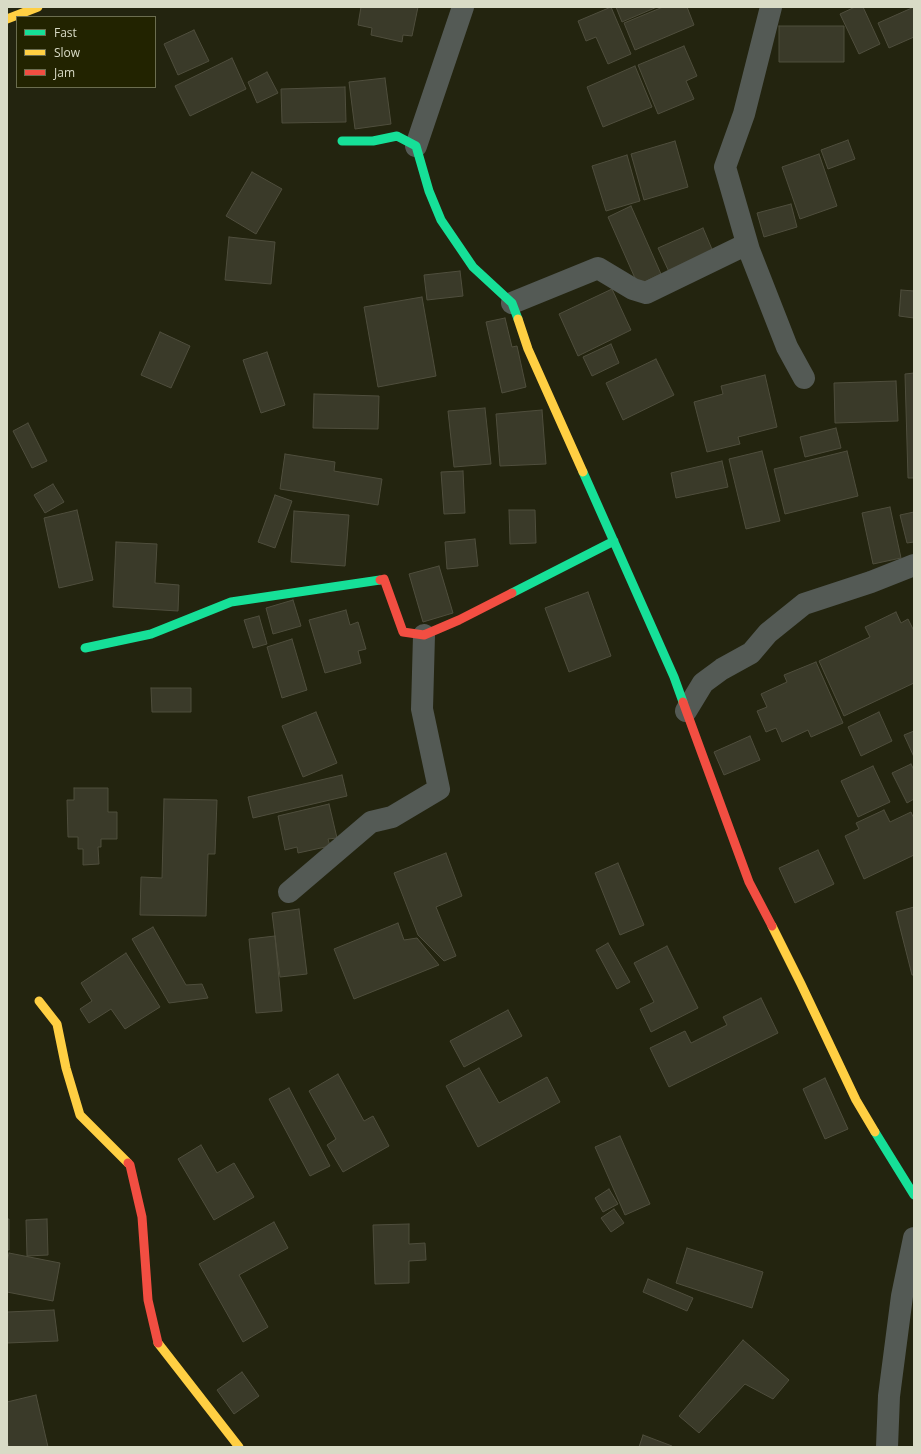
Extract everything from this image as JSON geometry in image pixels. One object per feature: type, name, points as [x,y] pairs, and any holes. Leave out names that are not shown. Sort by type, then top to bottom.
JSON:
[{"type":"street","points":[[7,19],[38,7]]},
{"type":"street","points":[[463,7],[416,146],[429,191],[441,220],[473,267],[512,302],[528,348],[674,677],[749,882],[801,984],[856,1100],[914,1195]]},
{"type":"street","points":[[771,7],[744,114],[725,167],[747,244],[787,347],[804,378]]},
{"type":"street","points":[[342,141],[372,141],[397,136],[416,146]]},
{"type":"street","points":[[512,302],[598,268],[633,289],[646,293],[747,244]]},
{"type":"street","points":[[85,648],[151,634],[231,602],[384,579],[403,632],[424,635],[459,620],[614,541]]},
{"type":"street","points":[[686,712],[703,683],[722,669],[751,653],[768,633],[804,604],[871,582],[914,565]]},
{"type":"street","points":[[289,892],[371,822],[392,817],[438,789],[422,710],[424,635]]},
{"type":"street","points":[[39,1001],[57,1024],[66,1068],[80,1115],[130,1165],[142,1217],[148,1300],[158,1343],[239,1447]]},
{"type":"street","points":[[887,1447],[889,1396],[902,1296],[914,1238]]},
{"type":"building","points":[[361,7],[418,7],[412,36],[403,35],[402,42],[371,35],[372,28],[358,25]]},
{"type":"building","points":[[611,7],[631,54],[608,64],[596,37],[586,41],[578,21]]},
{"type":"building","points":[[616,7],[657,7],[622,22]]},
{"type":"building","points":[[663,7],[687,7],[694,25],[635,50],[624,23]]},
{"type":"building","points":[[855,7],[863,7],[880,44],[859,54],[840,14]]},
{"type":"building","points":[[914,7],[914,37],[889,48],[878,23]]},
{"type":"building","points":[[779,26],[844,26],[844,62],[779,62]]},
{"type":"building","points":[[194,30],[209,61],[178,75],[164,44]]},
{"type":"building","points":[[684,46],[697,76],[686,81],[694,99],[658,114],[638,65]]},
{"type":"building","points":[[232,58],[246,89],[190,116],[175,86]]},
{"type":"building","points":[[635,66],[652,107],[603,127],[587,87]]},
{"type":"building","points":[[267,72],[278,93],[257,103],[248,82]]},
{"type":"building","points":[[385,78],[391,124],[355,129],[349,82]]},
{"type":"building","points":[[345,87],[346,122],[282,123],[281,89]]},
{"type":"building","points":[[848,140],[855,159],[828,169],[821,150]]},
{"type":"building","points":[[675,141],[688,187],[644,200],[631,154]]},
{"type":"building","points":[[819,154],[837,206],[800,219],[782,167]]},
{"type":"building","points":[[627,155],[640,201],[606,211],[592,166]]},
{"type":"building","points":[[252,172],[282,189],[256,234],[226,216]]},
{"type":"building","points":[[791,204],[797,227],[764,237],[757,213]]},
{"type":"building","points":[[631,206],[661,274],[638,285],[608,217]]},
{"type":"building","points":[[703,228],[714,254],[670,274],[658,248]]},
{"type":"building","points":[[229,237],[275,242],[271,284],[225,280]]},
{"type":"building","points":[[460,271],[463,296],[427,300],[424,275]]},
{"type":"building","points":[[612,289],[631,330],[578,356],[559,314]]},
{"type":"building","points":[[901,290],[914,291],[914,318],[899,316]]},
{"type":"building","points":[[422,297],[436,376],[378,387],[364,307]]},
{"type":"building","points":[[505,318],[512,347],[517,346],[526,387],[502,393],[486,322]]},
{"type":"building","points":[[160,332],[190,346],[171,388],[141,375]]},
{"type":"building","points":[[611,344],[619,363],[592,376],[583,357]]},
{"type":"building","points":[[267,352],[285,405],[261,413],[243,360]]},
{"type":"building","points":[[656,359],[674,395],[623,420],[606,383]]},
{"type":"building","points":[[914,373],[914,478],[908,478],[905,374]]},
{"type":"building","points":[[765,375],[777,427],[738,437],[740,444],[707,452],[694,402],[723,394],[721,386]]},
{"type":"building","points":[[896,381],[898,421],[835,423],[834,383]]},
{"type":"building","points":[[314,394],[379,396],[378,429],[313,428]]},
{"type":"building","points":[[485,408],[491,464],[454,467],[448,411]]},
{"type":"building","points":[[542,410],[546,464],[500,466],[496,414]]},
{"type":"building","points":[[28,423],[47,461],[32,468],[13,431]]},
{"type":"building","points":[[836,428],[841,448],[805,457],[800,437]]},
{"type":"building","points":[[762,451],[780,521],[746,529],[729,459]]},
{"type":"building","points":[[847,451],[858,496],[785,514],[774,469]]},
{"type":"building","points":[[285,454],[335,462],[334,471],[382,479],[378,505],[280,489]]},
{"type":"building","points":[[722,461],[728,487],[676,498],[671,473]]},
{"type":"building","points":[[463,471],[465,513],[444,514],[441,472]]},
{"type":"building","points":[[53,484],[64,502],[45,513],[34,495]]},
{"type":"building","points":[[275,495],[292,501],[275,548],[258,542]]},
{"type":"building","points":[[890,507],[901,558],[873,564],[862,513]]},
{"type":"building","points":[[77,510],[93,580],[59,588],[44,518]]},
{"type":"building","points":[[509,510],[535,510],[536,543],[510,544]]},
{"type":"building","points":[[294,511],[349,515],[345,566],[291,562]]},
{"type":"building","points":[[914,512],[914,542],[907,543],[900,515]]},
{"type":"building","points":[[475,539],[478,566],[447,569],[445,542]]},
{"type":"building","points":[[116,542],[157,544],[155,583],[179,585],[178,611],[113,607]]},
{"type":"building","points":[[439,566],[453,613],[423,622],[409,574]]},
{"type":"building","points":[[588,592],[611,656],[569,672],[545,608]]},
{"type":"building","points":[[293,600],[301,626],[273,634],[266,608]]},
{"type":"building","points":[[346,610],[350,625],[358,622],[366,649],[358,651],[361,663],[325,673],[309,620]]},
{"type":"building","points":[[896,612],[901,623],[908,619],[914,631],[914,683],[844,716],[819,661],[870,637],[865,627]]},
{"type":"building","points":[[259,616],[267,644],[253,648],[244,620]]},
{"type":"building","points":[[292,639],[307,690],[282,698],[267,647]]},
{"type":"building","points":[[816,662],[843,723],[811,737],[808,730],[782,742],[776,728],[766,732],[757,711],[767,707],[761,694],[787,682],[784,675]]},
{"type":"building","points":[[151,688],[191,688],[191,712],[152,712]]},
{"type":"building","points":[[316,712],[337,763],[303,777],[282,726]]},
{"type":"building","points":[[879,712],[892,741],[861,756],[848,727]]},
{"type":"building","points":[[914,731],[914,757],[904,735]]},
{"type":"building","points":[[750,736],[760,760],[724,775],[714,752]]},
{"type":"building","points":[[911,764],[914,770],[914,799],[907,803],[892,773]]},
{"type":"building","points":[[873,766],[890,802],[858,817],[841,781]]},
{"type":"building","points":[[342,775],[347,796],[253,818],[248,797]]},
{"type":"building","points":[[74,788],[108,788],[108,812],[117,812],[117,839],[101,839],[101,847],[98,847],[99,864],[83,865],[83,849],[78,849],[78,837],[68,837],[67,800],[74,800]]},
{"type":"building","points":[[164,799],[217,800],[215,854],[208,854],[206,916],[140,915],[141,877],[162,878]]},
{"type":"building","points":[[329,804],[337,838],[328,839],[330,846],[298,853],[297,847],[285,850],[278,816]]},
{"type":"building","points":[[884,810],[890,822],[911,812],[914,819],[914,855],[864,879],[845,836],[859,829],[856,823]]},
{"type":"building","points":[[818,850],[834,884],[795,903],[779,868]]},
{"type":"building","points":[[446,853],[462,896],[436,907],[456,956],[444,961],[418,935],[394,873]]},
{"type":"building","points":[[618,863],[644,925],[620,935],[595,873]]},
{"type":"building","points":[[914,907],[914,975],[912,975],[896,912]]},
{"type":"building","points":[[299,909],[307,974],[280,977],[272,913]]},
{"type":"building","points":[[398,923],[404,940],[417,938],[439,965],[354,999],[334,949]]},
{"type":"building","points":[[153,927],[186,985],[202,984],[208,998],[169,1003],[132,939]]},
{"type":"building","points":[[275,936],[282,1011],[256,1013],[249,939]]},
{"type":"building","points":[[608,943],[630,982],[617,989],[596,950]]},
{"type":"building","points":[[667,946],[698,1008],[651,1032],[640,1009],[654,1002],[634,963]]},
{"type":"building","points":[[126,953],[160,1007],[125,1029],[111,1009],[89,1023],[80,1009],[92,1001],[81,983]]},
{"type":"building","points":[[761,998],[778,1033],[669,1087],[650,1048],[685,1031],[691,1043],[727,1025],[723,1017]]},
{"type":"building","points":[[508,1010],[522,1036],[464,1067],[450,1041]]},
{"type":"building","points":[[479,1068],[499,1103],[547,1077],[560,1102],[478,1147],[446,1086]]},
{"type":"building","points":[[338,1074],[364,1121],[373,1116],[389,1146],[343,1172],[327,1145],[336,1139],[309,1091]]},
{"type":"building","points":[[825,1078],[848,1129],[825,1139],[803,1089]]},
{"type":"building","points":[[289,1088],[330,1166],[310,1176],[269,1099]]},
{"type":"building","points":[[620,1136],[650,1204],[625,1215],[595,1147]]},
{"type":"building","points":[[201,1145],[217,1173],[234,1163],[254,1197],[214,1220],[178,1159]]},
{"type":"building","points":[[609,1189],[618,1204],[603,1212],[595,1198]]},
{"type":"building","points":[[614,1209],[624,1223],[611,1232],[601,1218]]},
{"type":"building","points":[[7,1219],[9,1219],[9,1250],[7,1250]]},
{"type":"building","points":[[47,1219],[48,1255],[27,1256],[26,1220]]},
{"type":"building","points":[[274,1222],[288,1248],[239,1275],[268,1327],[243,1342],[199,1264]]},
{"type":"building","points":[[409,1224],[409,1244],[425,1243],[426,1260],[409,1261],[409,1283],[375,1284],[373,1225]]},
{"type":"building","points":[[687,1248],[763,1272],[752,1308],[676,1283]]},
{"type":"building","points":[[9,1253],[60,1263],[53,1301],[7,1292],[7,1262]]},
{"type":"building","points":[[648,1279],[693,1298],[687,1311],[643,1292]]},
{"type":"building","points":[[54,1310],[58,1341],[7,1343],[7,1312]]},
{"type":"building","points":[[743,1340],[789,1380],[773,1399],[745,1384],[699,1433],[679,1416]]},
{"type":"building","points":[[242,1372],[259,1396],[234,1414],[217,1390]]},
{"type":"building","points":[[36,1395],[48,1447],[9,1447],[7,1440],[7,1402]]},
{"type":"building","points":[[643,1435],[672,1446],[672,1447],[639,1447]]},
{"type":"traffic: fast","points":[[342,141],[373,141],[397,136],[416,146],[429,191],[441,220],[473,267],[512,303],[518,319]]},
{"type":"traffic: fast","points":[[583,472],[674,677],[683,702]]},
{"type":"traffic: fast","points":[[512,593],[614,541]]},
{"type":"traffic: fast","points":[[85,648],[151,634],[231,602],[380,580]]},
{"type":"traffic: fast","points":[[875,1132],[914,1195]]},
{"type":"traffic: slow","points":[[7,19],[38,7]]},
{"type":"traffic: slow","points":[[518,319],[528,349],[583,472]]},
{"type":"traffic: slow","points":[[772,926],[856,1100],[875,1132]]},
{"type":"traffic: slow","points":[[39,1001],[57,1024],[66,1068],[80,1115],[128,1163]]},
{"type":"traffic: slow","points":[[158,1343],[239,1447]]},
{"type":"traffic: jam","points":[[380,580],[384,579],[403,632],[424,635],[459,620],[512,593]]},
{"type":"traffic: jam","points":[[683,702],[749,882],[772,926]]},
{"type":"traffic: jam","points":[[128,1163],[130,1165],[142,1217],[148,1300],[158,1343]]}]
